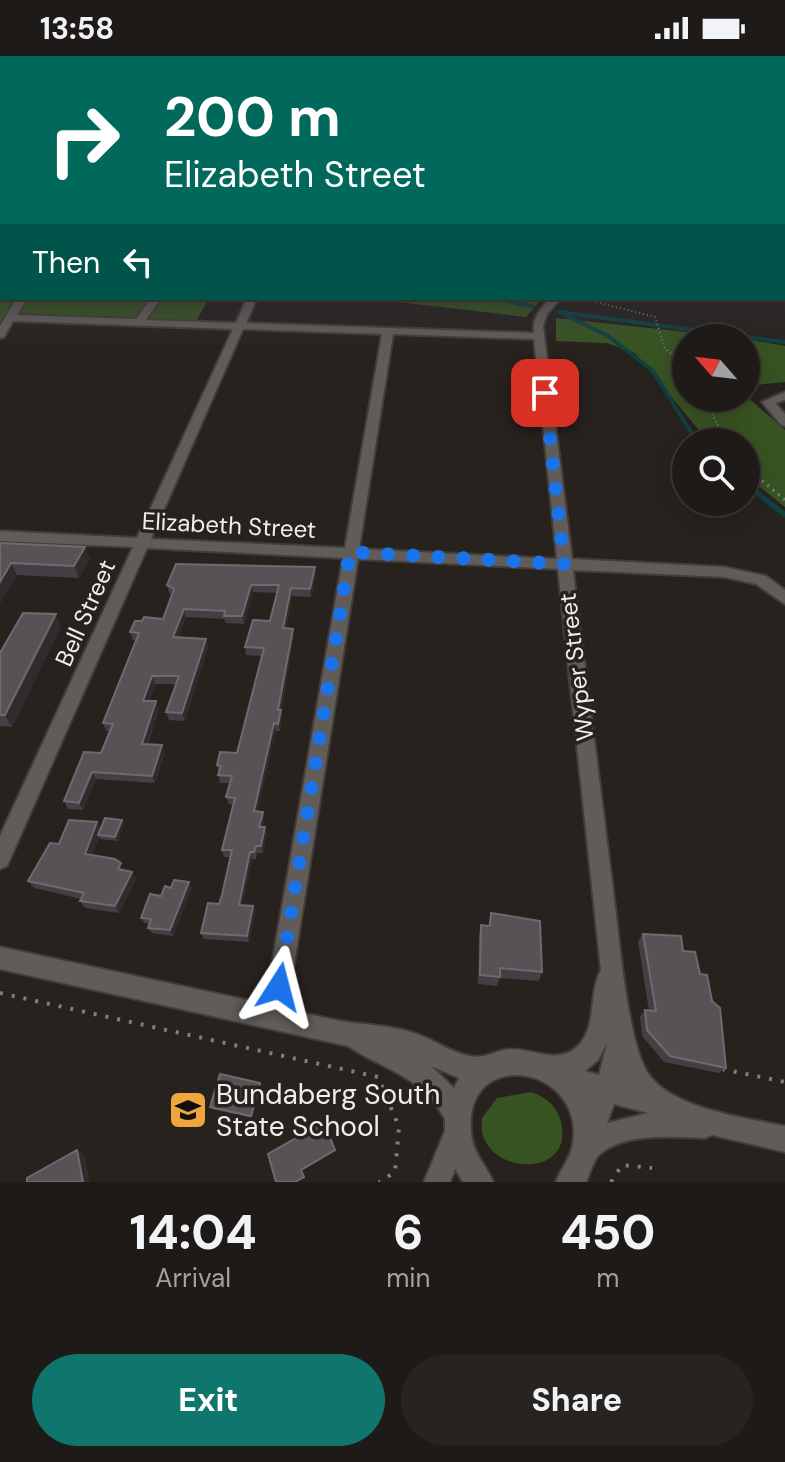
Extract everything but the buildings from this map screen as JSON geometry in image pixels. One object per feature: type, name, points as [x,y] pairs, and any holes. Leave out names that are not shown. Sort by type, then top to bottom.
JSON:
[{"type":"street","points":[[0,335],[21,300]]},
{"type":"street","points":[[139,323],[155,300]]},
{"type":"street","name":"Bell Street","points":[[0,859],[251,300]]},
{"type":"street","points":[[10,318],[388,331],[539,327],[553,300]]},
{"type":"street","name":"Wyper Street","points":[[539,327],[609,949],[621,1007],[622,1032],[585,1157],[569,1182]]},
{"type":"street","points":[[274,1018],[388,331]]},
{"type":"street","points":[[785,396],[768,402],[785,422]]},
{"type":"street","name":"Elizabeth Street","points":[[0,536],[737,574],[761,580],[785,598]]},
{"type":"street","name":"Wyper Street","points":[[556,1073],[588,1053],[599,1035],[607,1006],[609,949]]},
{"type":"street","points":[[0,958],[341,1033],[398,1040],[465,1068],[484,1070]]},
{"type":"street","points":[[622,1032],[638,1081],[662,1104]]},
{"type":"street","points":[[341,1033],[409,1064],[444,1094],[457,1124],[460,1153],[480,1182]]},
{"type":"street","points":[[437,1182],[457,1124],[465,1089],[472,1078],[484,1070],[515,1062],[662,1104],[719,1125],[785,1139]]},
{"type":"street","points":[[556,1073],[584,1105],[585,1157]]},
{"type":"street","points":[[585,1157],[600,1138],[634,1127],[719,1125]]},
{"type":"path","points":[[589,300],[655,317],[665,349],[672,354]]},
{"type":"path","points":[[760,479],[785,500]]},
{"type":"path","points":[[99,597],[115,564]]},
{"type":"path","points":[[0,993],[378,1077],[399,1127],[395,1172],[379,1182]]},
{"type":"path","points":[[722,1069],[785,1082]]},
{"type":"path","points":[[611,1182],[622,1165],[652,1168]]},
{"type":"green space","points":[[0,300],[208,300],[194,325],[11,319],[0,336]]},
{"type":"green space","points":[[381,300],[540,300],[526,317]]},
{"type":"green space","points":[[556,318],[672,330],[672,398],[635,353],[607,343],[556,341]]},
{"type":"green space","points":[[760,342],[785,346],[785,382],[760,385]]},
{"type":"green space","points":[[760,408],[785,430],[785,507],[760,487],[760,428],[697,428],[684,412],[760,412]]},
{"type":"green space","points":[[531,1092],[546,1099],[557,1111],[562,1141],[554,1155],[540,1162],[524,1164],[507,1161],[493,1152],[484,1137],[482,1118],[497,1098]]},
{"type":"waterway","points":[[498,300],[527,305]]},
{"type":"waterway","points":[[515,303],[532,306]]},
{"type":"waterway","points":[[559,312],[785,342]]},
{"type":"waterway","points":[[563,314],[608,336],[653,371],[688,428]]},
{"type":"waterway","points":[[760,495],[785,515]]},
{"type":"place","name":"Bundaberg South State School","points":[[188,1110]]},
{"type":"route","points":[[279,987],[350,552],[564,564],[545,393]]}]
